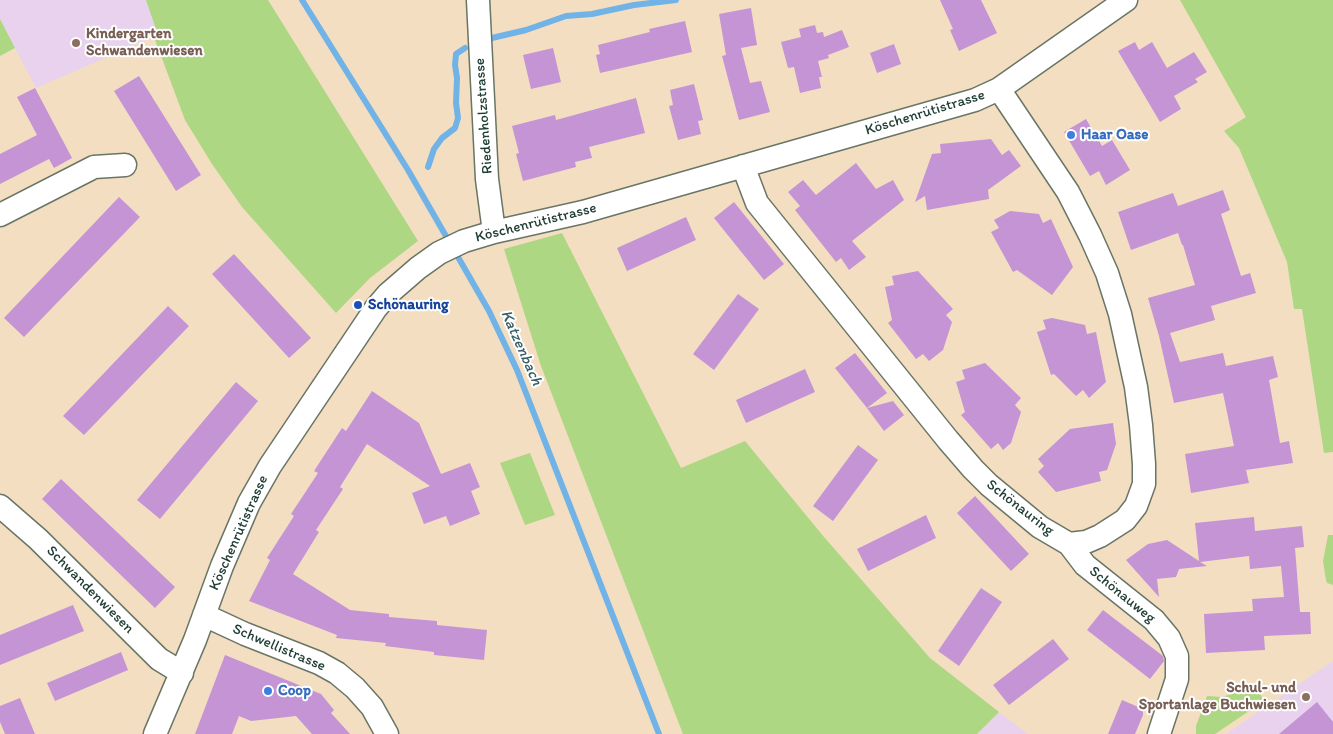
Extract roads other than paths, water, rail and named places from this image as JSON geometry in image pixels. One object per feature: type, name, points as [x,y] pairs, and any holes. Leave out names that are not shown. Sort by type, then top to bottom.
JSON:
[{"type":"street","name":"Riedenholzstrasse","points":[[478,0],[487,179],[494,232]]},
{"type":"street","name":"Köschenrütistrasse","points":[[155,734],[182,673],[222,566],[249,503],[270,466],[305,412],[376,308],[403,280],[439,253],[464,241],[494,232],[583,212],[975,100],[999,89],[1126,0]]},
{"type":"street","name":"Schönauring","points":[[743,166],[757,203],[948,440],[989,485],[1040,527],[1069,544],[1086,542],[1100,536],[1125,520],[1136,506],[1144,484],[1142,425],[1136,387],[1120,314],[1107,273],[1090,235],[1068,192],[999,89]]},
{"type":"street","points":[[0,215],[94,167],[125,166]]},
{"type":"street","name":"Schwandenwiesen","points":[[0,506],[38,539],[160,659],[182,673]]},
{"type":"street","name":"Schönauweg","points":[[1069,544],[1085,565],[1154,620],[1168,638],[1177,656],[1177,679],[1159,734]]},
{"type":"street","name":"Schwellistrasse","points":[[204,615],[245,634],[319,663],[337,673],[355,688],[372,707],[387,734]]},
{"type":"waterway","name":"Katzenbach","points":[[302,0],[408,170],[489,311],[517,370],[659,734]]},
{"type":"waterway","points":[[492,38],[526,30],[566,16],[592,14],[634,5],[676,0]]},
{"type":"waterway","points":[[428,167],[434,149],[442,138],[455,128],[458,118],[456,103],[456,54],[465,48]]},
{"type":"place","name":"Kindergarten Schwandenwiesen","points":[[76,43]]},
{"type":"place","name":"Haar Oase","points":[[1071,135]]},
{"type":"place","name":"Schönauring","points":[[358,305]]},
{"type":"place","name":"Coop","points":[[268,691]]},
{"type":"place","name":"Schul- und Sportanlage Buchwiesen","points":[[1306,697]]}]
